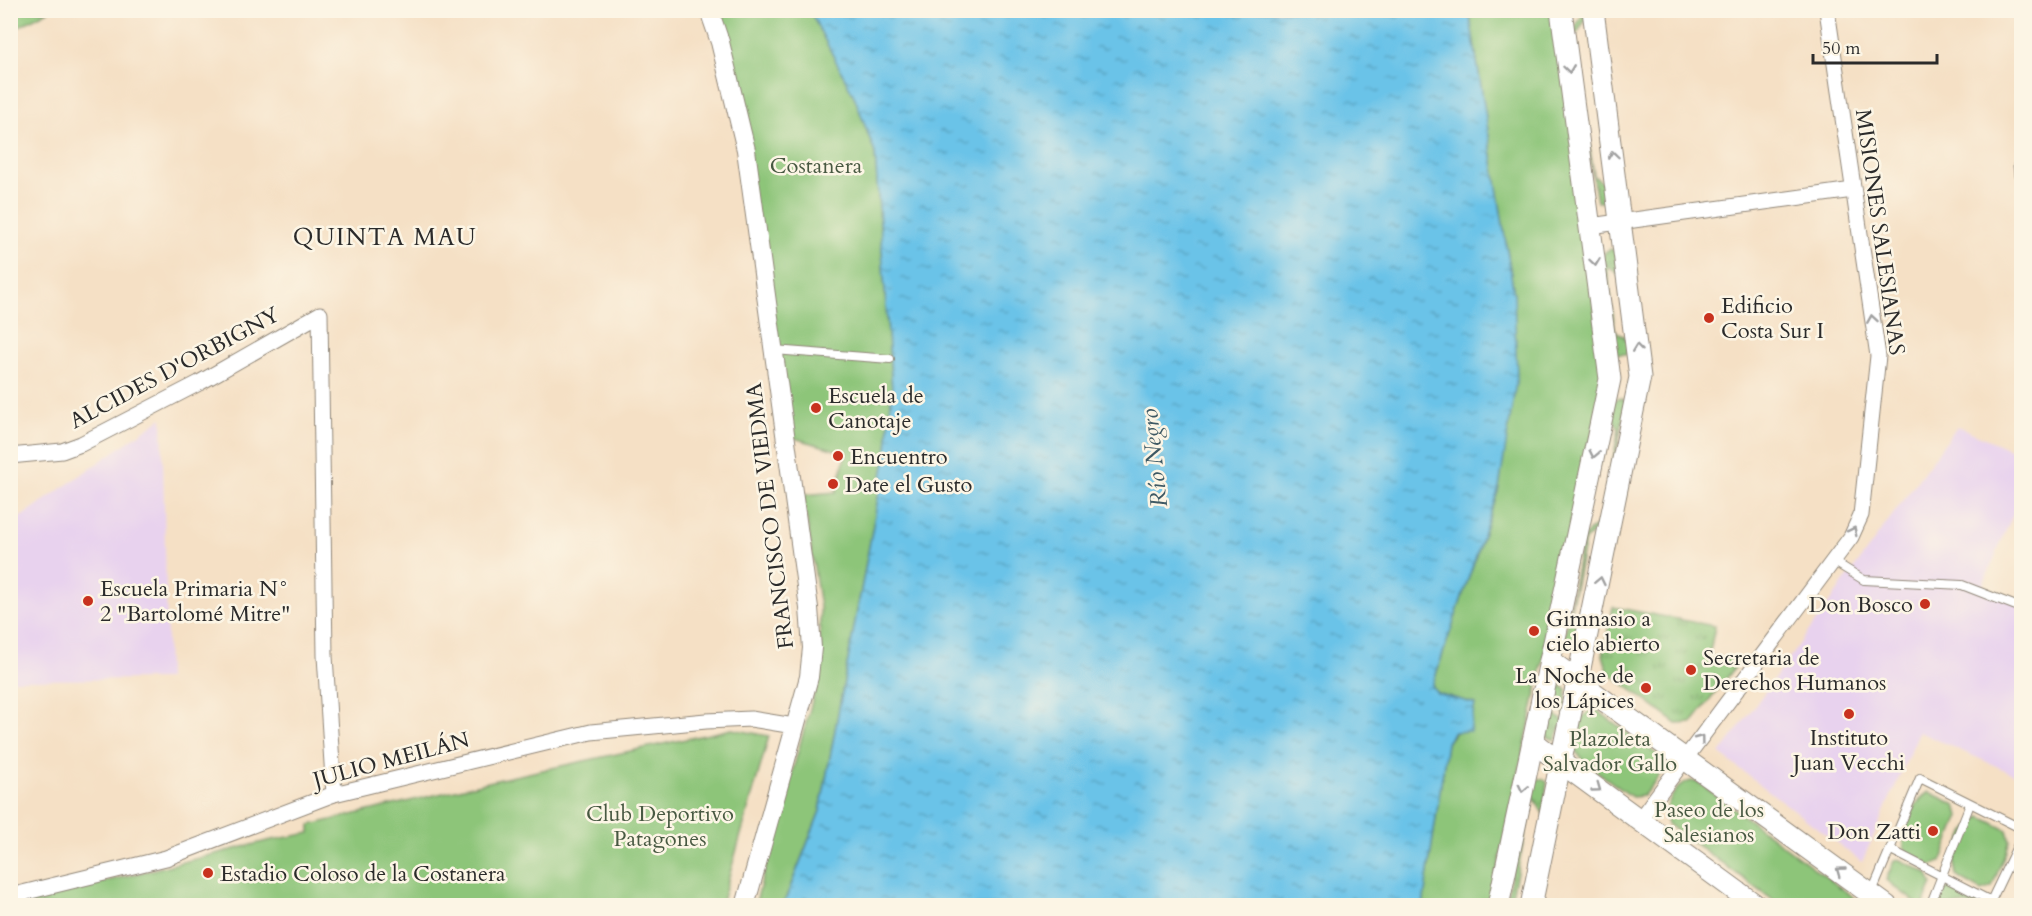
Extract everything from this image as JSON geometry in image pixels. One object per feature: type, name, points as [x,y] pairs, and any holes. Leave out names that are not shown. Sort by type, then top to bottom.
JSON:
[{"type":"main road","points":[[1498,906],[1610,379],[1561,10]]},
{"type":"main road","points":[[1531,906],[1640,378],[1622,222],[1593,10]]},
{"type":"main road","points":[[1610,379],[1640,378]]},
{"type":"main road","points":[[1550,661],[1879,900]]},
{"type":"main road","points":[[1533,742],[1757,906]]},
{"type":"street","name":"FRANCISCO DE VIEDMA","points":[[709,10],[720,42],[746,150],[811,628],[809,677],[745,906]]},
{"type":"street","name":"MISIONES SALESIANAS","points":[[1640,819],[1851,537],[1861,514],[1878,356],[1827,10]]},
{"type":"street","points":[[1590,226],[1852,190]]},
{"type":"street","name":"ALCIDES D'ORBIGNY","points":[[10,456],[62,451],[81,444],[199,383],[320,314],[325,656],[334,794]]},
{"type":"street","name":"JULIO MEILÁN","points":[[10,896],[166,858],[334,794],[591,732],[751,719],[794,726]]},
{"type":"lane","points":[[773,350],[890,359]]},
{"type":"lane","points":[[1833,561],[1864,580],[1962,585],[2016,606],[2022,604]]},
{"type":"lane","points":[[1879,900],[1891,850],[1920,778],[2022,829]]},
{"type":"lane","points":[[1930,906],[1970,804]]},
{"type":"lane","points":[[1891,850],[1990,903],[2022,836]]},
{"type":"shaded area","name":"Escuela Primaria N° 2 \"Bartolomé Mitre\"","points":[[162,418],[168,679],[11,680],[11,524]]},
{"type":"shaded area","name":"Don Bosco","points":[[1957,426],[2021,454],[2021,495],[1982,587],[2021,604],[2021,777],[1919,732],[1862,862],[1720,754]]},
{"type":"green space","points":[[11,10],[48,10],[48,11],[11,31]]},
{"type":"green space","name":"Costanera","points":[[717,11],[810,11],[855,98],[875,153],[892,389],[887,450],[820,811],[783,905],[755,905],[820,673],[820,607],[803,495],[836,492],[846,453],[794,438]]},
{"type":"green space","points":[[1469,11],[1555,11],[1604,380],[1490,905],[1423,906],[1447,743],[1475,704],[1437,693],[1432,686],[1499,488],[1514,294]]},
{"type":"green space","points":[[1583,14],[1588,16],[1574,38],[1594,176],[1611,190],[1609,201],[1597,202],[1570,37]]},
{"type":"green space","points":[[1610,249],[1616,251],[1622,277],[1607,266],[1615,331],[1629,339],[1627,354],[1616,354],[1602,258]]},
{"type":"green space","points":[[1620,398],[1626,401],[1604,524],[1585,540],[1570,612],[1581,631],[1578,642],[1568,643],[1564,640],[1582,538],[1601,521],[1619,429],[1609,410],[1614,400]]},
{"type":"green space","points":[[1613,607],[1715,626],[1709,656],[1740,661],[1692,723],[1677,724],[1608,672],[1603,655]]},
{"type":"green space","points":[[1557,684],[1567,689],[1565,714],[1548,702],[1552,687]]},
{"type":"green space","points":[[1547,709],[1564,721],[1555,740],[1544,735]]},
{"type":"green space","name":"Plazoleta Salvador Gallo","points":[[1592,710],[1598,711],[1659,756],[1662,762],[1661,772],[1643,796],[1632,797],[1584,762],[1575,750],[1582,717]]},
{"type":"green space","name":"Club Deportivo Patagones","points":[[732,729],[769,736],[721,905],[11,905],[267,841],[310,833],[310,825],[501,779]]},
{"type":"green space","points":[[1536,779],[1543,779],[1547,782],[1544,815],[1533,797],[1510,905],[1505,906],[1531,783]]},
{"type":"green space","name":"Paseo de los Salesianos","points":[[1691,781],[1699,783],[1864,905],[1780,905],[1668,824],[1666,811],[1671,798],[1680,787]]},
{"type":"green space","points":[[1929,792],[1956,805],[1959,816],[1941,862],[1931,866],[1905,852],[1904,845],[1906,827],[1913,810],[1923,796]]},
{"type":"green space","points":[[1981,817],[2007,830],[2010,840],[1992,887],[1982,891],[1956,876],[1955,869],[1965,834],[1969,827]]},
{"type":"green space","points":[[1900,860],[1927,873],[1932,884],[1923,905],[1919,905],[1886,880],[1894,861]]},
{"type":"green space","points":[[1951,887],[1978,900],[1980,905],[1937,905],[1945,889]]},
{"type":"water","name":"Río Negro","points":[[810,11],[1469,11],[1514,294],[1517,376],[1499,488],[1432,686],[1437,693],[1475,704],[1470,731],[1453,732],[1447,743],[1423,905],[783,906],[820,811],[887,450],[892,389],[875,153],[855,98]]},
{"type":"place","name":"Edificio Costa Sur I","points":[[1709,318]]},
{"type":"place","name":"Escuela de Canotaje","points":[[816,408]]},
{"type":"place","name":"Encuentro","points":[[838,456]]},
{"type":"place","name":"Date el Gusto","points":[[833,484]]},
{"type":"place","name":"Escuela Primaria N° 2 \"Bartolomé Mitre\"","points":[[88,601]]},
{"type":"place","name":"Don Bosco","points":[[1925,604]]},
{"type":"place","name":"Gimnasio a cielo abierto","points":[[1534,631]]},
{"type":"place","name":"Secretaria de Derechos Humanos","points":[[1691,670]]},
{"type":"place","name":"La Noche de los Lápices","points":[[1646,688]]},
{"type":"place","name":"Instituto Juan Vecchi","points":[[1849,714]]},
{"type":"place","name":"Don Zatti","points":[[1933,831]]},
{"type":"place","name":"Estadio Coloso de la Costanera","points":[[208,873]]},
{"type":"district","name":"QUINTA MAU","points":[[385,237]]}]
